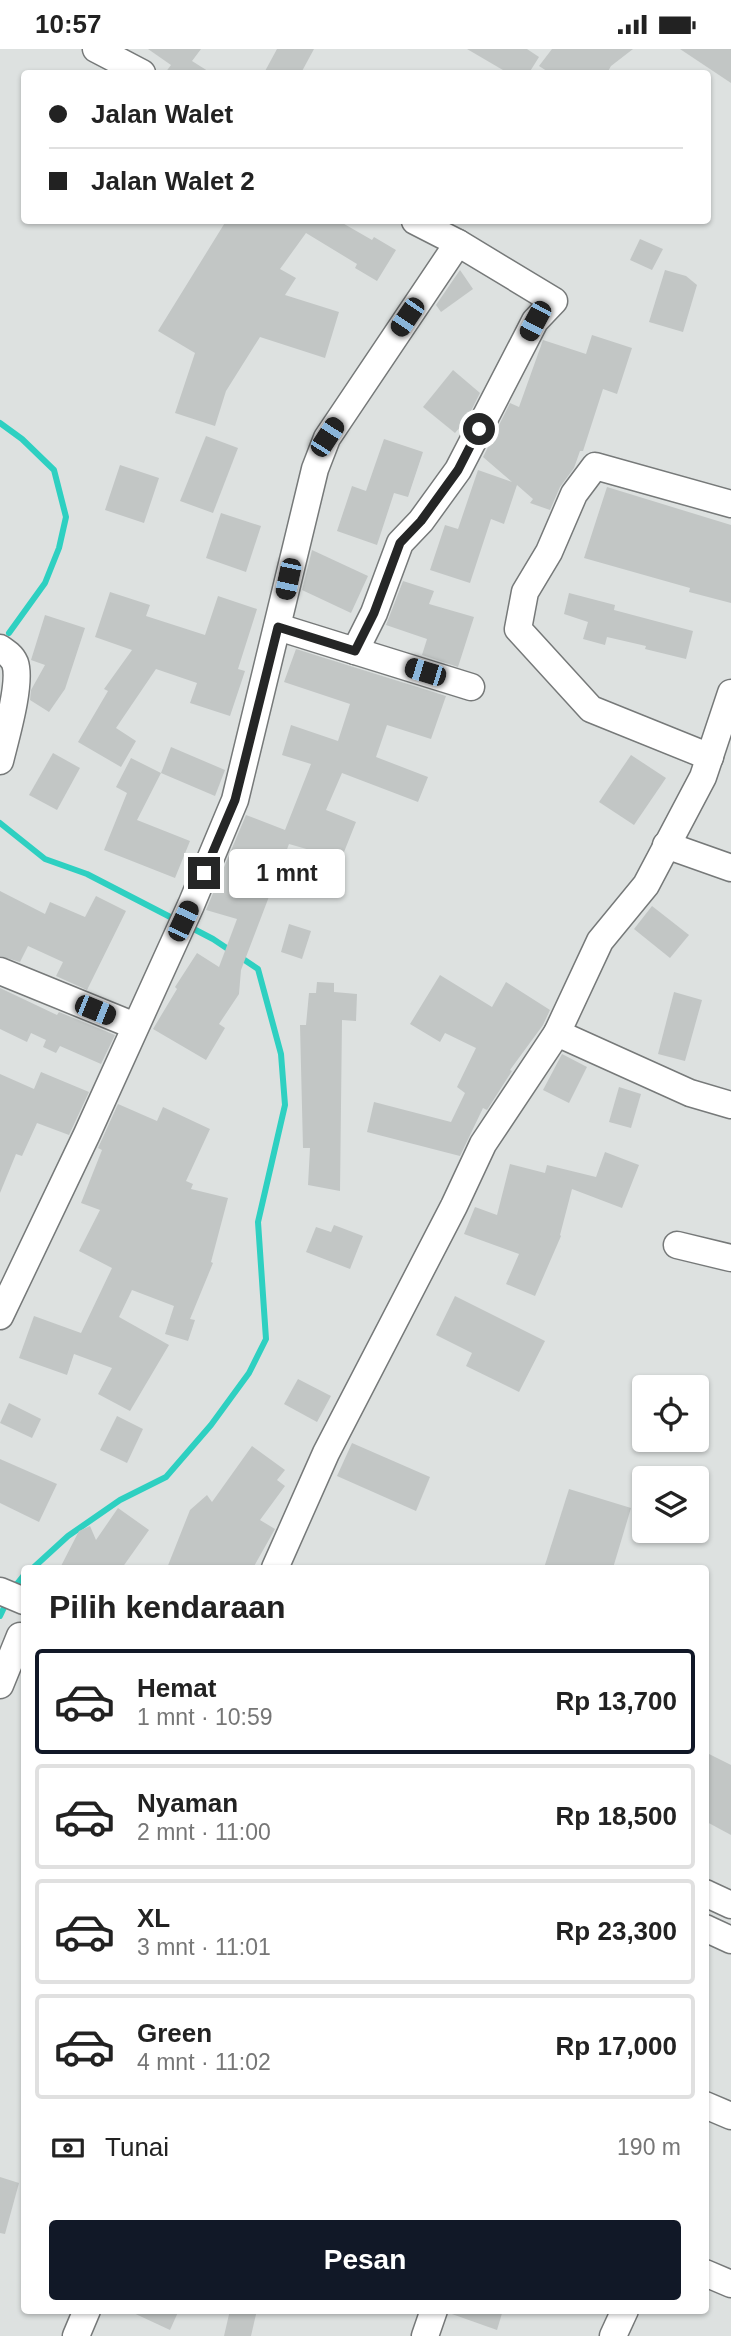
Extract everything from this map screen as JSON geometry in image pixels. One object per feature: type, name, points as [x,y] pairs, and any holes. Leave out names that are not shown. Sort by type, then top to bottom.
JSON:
[{"type":"street","points":[[96,49],[139,63]]},
{"type":"street","points":[[355,651],[374,613],[400,543],[421,521],[458,470],[535,321],[554,301],[458,243],[421,224]]},
{"type":"street","points":[[0,1316],[87,1134],[191,905],[235,800],[315,469],[327,437],[458,243]]},
{"type":"street","points":[[710,757],[591,709],[518,629],[525,592],[548,552],[574,495],[595,465],[731,504]]},
{"type":"street","points":[[278,627],[471,687]]},
{"type":"street","points":[[0,648],[15,661],[17,672],[0,761]]},
{"type":"street","points":[[276,1565],[326,1453],[454,1206],[482,1144],[557,1033],[600,941],[646,885],[704,777],[731,693]]},
{"type":"street","points":[[666,845],[731,868]]},
{"type":"street","points":[[0,971],[135,1026]]},
{"type":"street","points":[[557,1033],[690,1093],[731,1105]]},
{"type":"street","points":[[677,1245],[731,1258]]},
{"type":"street","points":[[0,1685],[13,1634]]},
{"type":"street","points":[[709,1895],[731,1905]]},
{"type":"street","points":[[709,1930],[731,1940]]},
{"type":"street","points":[[709,2107],[731,2116]]},
{"type":"street","points":[[709,2275],[731,2284]]},
{"type":"street","points":[[75,2336],[85,2314]]},
{"type":"street","points":[[425,2336],[433,2314]]},
{"type":"street","points":[[613,2336],[623,2314]]},
{"type":"building","points":[[148,49],[201,49],[192,61],[206,70],[167,70],[171,65]]},
{"type":"building","points":[[277,49],[314,49],[303,70],[266,70]]},
{"type":"building","points":[[467,49],[527,49],[539,57],[531,70],[503,70]]},
{"type":"building","points":[[552,49],[633,49],[609,70],[545,70],[539,66]]},
{"type":"building","points":[[680,49],[731,49],[731,83]]},
{"type":"building","points":[[224,224],[344,224],[396,250],[377,281],[355,268],[357,264],[306,233],[280,269],[296,278],[285,295],[339,312],[325,358],[260,337],[226,391],[215,426],[175,413],[195,353],[158,331]]},
{"type":"building","points":[[640,239],[663,249],[652,270],[630,260]]},
{"type":"building","points":[[460,270],[473,289],[441,312],[436,305]]},
{"type":"building","points":[[665,270],[686,276],[697,285],[683,332],[649,322]]},
{"type":"building","points":[[592,335],[632,348],[617,394],[603,389],[583,451],[580,451],[574,468],[560,487],[550,510],[530,503],[533,499],[517,485],[504,524],[491,519],[470,583],[430,570],[445,525],[458,529],[478,470],[512,482],[483,457],[510,403],[519,407],[543,340],[586,354]]},
{"type":"building","points":[[453,370],[480,393],[467,419],[455,433],[423,407]]},
{"type":"building","points":[[206,436],[238,448],[213,513],[180,501]]},
{"type":"building","points":[[384,439],[423,452],[408,497],[394,493],[377,545],[337,531],[352,486],[366,491]]},
{"type":"building","points":[[120,465],[159,478],[144,523],[105,510]]},
{"type":"building","points":[[607,487],[731,525],[731,603],[689,592],[690,588],[584,558]]},
{"type":"building","points":[[221,513],[261,526],[246,572],[206,558]]},
{"type":"building","points":[[312,550],[368,576],[351,613],[302,590]]},
{"type":"building","points":[[403,581],[434,591],[429,604],[474,617],[458,667],[422,655],[427,639],[386,625]]},
{"type":"building","points":[[110,592],[150,605],[146,616],[205,635],[218,596],[257,609],[238,669],[245,671],[230,716],[190,703],[197,683],[156,669],[116,728],[136,741],[121,767],[78,742],[108,691],[104,689],[132,650],[95,637]]},
{"type":"building","points":[[569,593],[615,605],[614,610],[693,631],[686,659],[607,637],[605,645],[583,639],[588,622],[564,614]]},
{"type":"building","points":[[45,615],[85,628],[65,689],[49,712],[30,700],[31,690],[45,665],[31,660]]},
{"type":"building","points":[[296,649],[446,696],[431,739],[387,725],[376,757],[428,777],[418,802],[342,773],[326,810],[356,822],[329,896],[300,884],[310,850],[289,844],[241,970],[239,994],[219,1024],[225,1028],[206,1060],[153,1029],[197,953],[219,967],[237,919],[206,910],[246,815],[285,830],[311,764],[282,755],[291,725],[338,741],[350,704],[284,682]]},
{"type":"building","points":[[171,747],[225,770],[215,796],[161,773]]},
{"type":"building","points":[[53,753],[80,768],[57,810],[29,795]]},
{"type":"building","points":[[631,755],[666,778],[634,825],[599,802]]},
{"type":"building","points":[[131,758],[161,773],[137,820],[190,841],[175,878],[104,850],[127,793],[116,787]]},
{"type":"building","points":[[0,891],[45,914],[50,902],[85,917],[96,896],[126,911],[87,990],[56,976],[63,962],[28,946],[20,962],[0,956]]},
{"type":"building","points":[[652,906],[689,935],[670,958],[634,929]]},
{"type":"building","points":[[289,924],[311,931],[302,959],[281,952]]},
{"type":"building","points":[[440,975],[492,1007],[506,982],[550,1010],[487,1110],[483,1108],[460,1156],[367,1132],[374,1102],[451,1122],[465,1093],[457,1087],[476,1048],[445,1033],[440,1042],[410,1024]]},
{"type":"building","points":[[317,982],[334,983],[334,992],[357,994],[356,1021],[342,1020],[340,1191],[308,1185],[310,1148],[303,1148],[300,1025],[306,1025],[309,993],[316,993]]},
{"type":"building","points":[[0,988],[57,1015],[59,1012],[115,1035],[101,1064],[60,1046],[56,1053],[43,1047],[46,1040],[31,1033],[27,1042],[0,1029]]},
{"type":"building","points":[[674,992],[702,1000],[685,1061],[658,1054]]},
{"type":"building","points":[[562,1054],[587,1067],[569,1103],[543,1090]]},
{"type":"building","points":[[41,1072],[89,1092],[69,1135],[37,1123],[22,1156],[16,1154],[0,1193],[0,1074],[34,1089]]},
{"type":"building","points":[[619,1087],[641,1094],[631,1128],[609,1122]]},
{"type":"building","points":[[118,1104],[157,1121],[163,1107],[210,1129],[186,1181],[193,1184],[191,1189],[228,1198],[211,1262],[213,1263],[190,1319],[195,1320],[188,1341],[165,1334],[174,1306],[132,1290],[119,1317],[169,1345],[130,1411],[98,1394],[112,1368],[74,1354],[67,1375],[19,1358],[34,1316],[81,1333],[112,1268],[79,1251],[100,1210],[81,1203],[102,1150],[98,1148]]},
{"type":"building","points":[[605,1152],[639,1165],[622,1208],[572,1189],[561,1236],[535,1296],[506,1284],[519,1254],[464,1234],[475,1207],[497,1215],[510,1164],[545,1173],[547,1165],[596,1177]]},
{"type":"building","points":[[334,1225],[363,1236],[350,1269],[306,1252],[316,1227],[331,1232]]},
{"type":"building","points":[[455,1296],[545,1341],[519,1392],[466,1366],[472,1353],[436,1335]]},
{"type":"building","points":[[298,1379],[331,1396],[317,1422],[284,1404]]},
{"type":"building","points":[[9,1403],[41,1419],[32,1438],[0,1423]]},
{"type":"building","points":[[117,1416],[143,1429],[127,1463],[100,1450]]},
{"type":"building","points":[[352,1443],[430,1477],[416,1511],[337,1476]]},
{"type":"building","points":[[252,1446],[285,1470],[277,1480],[285,1486],[260,1520],[275,1529],[255,1565],[168,1565],[190,1510],[207,1495],[212,1502]]},
{"type":"building","points":[[0,1459],[57,1484],[39,1522],[0,1503]]},
{"type":"building","points":[[569,1489],[631,1508],[614,1565],[545,1565]]},
{"type":"building","points":[[118,1508],[149,1530],[124,1565],[62,1565],[79,1531],[90,1526],[96,1540]]},
{"type":"building","points":[[709,1754],[731,1765],[731,1835],[709,1823]]},
{"type":"building","points":[[0,2177],[19,2183],[5,2234],[0,2233]]},
{"type":"building","points":[[136,2314],[177,2314],[170,2330]]},
{"type":"building","points":[[229,2314],[256,2314],[251,2336],[224,2336]]},
{"type":"building","points":[[452,2314],[502,2314],[497,2330]]},
{"type":"waterway","points":[[0,423],[22,439],[54,470],[66,517],[59,548],[45,583],[9,633]]},
{"type":"waterway","points":[[0,823],[45,859],[87,874],[178,921]]},
{"type":"waterway","points":[[36,1565],[68,1536],[120,1500],[166,1477],[211,1425],[249,1373],[266,1339],[258,1222],[285,1105],[281,1054],[258,969],[188,926]]},
{"type":"waterway","points":[[12,1590],[21,1579]]},
{"type":"waterway","points":[[0,1616],[8,1599]]},
{"type":"route","points":[[204,873],[235,800],[278,627],[355,651],[374,613],[400,543],[421,521],[458,470],[479,429]]}]
